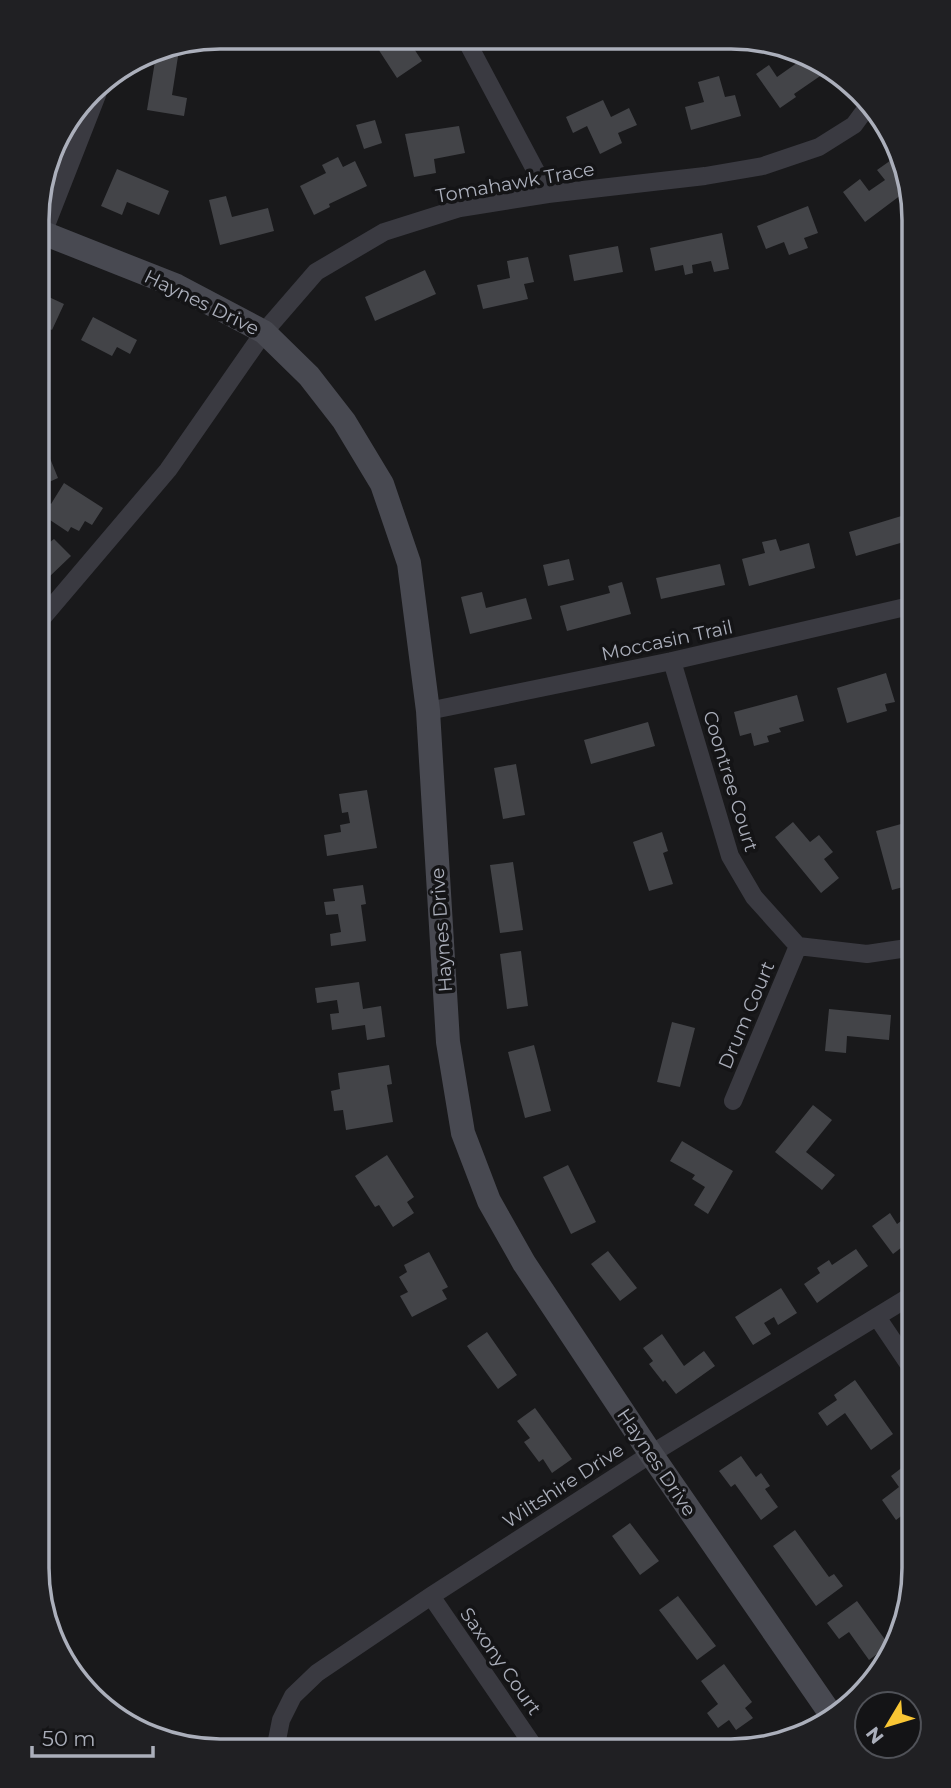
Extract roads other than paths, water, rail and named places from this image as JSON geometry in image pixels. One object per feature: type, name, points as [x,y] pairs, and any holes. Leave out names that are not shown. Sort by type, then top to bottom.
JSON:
[{"type":"street","points":[[471,49],[548,194]]},
{"type":"street","points":[[49,212],[93,105]]},
{"type":"street","name":"Tomahawk Trace","points":[[49,610],[168,470],[264,332],[316,272],[384,232],[460,208],[763,166],[820,147],[854,125],[864,112]]},
{"type":"street","name":"Haynes Drive","points":[[49,235],[177,286],[264,332],[309,376],[344,421],[382,484],[409,563],[428,711],[448,1042],[463,1133],[489,1201],[524,1263],[651,1454],[827,1709]]},
{"type":"street","name":"Moccasin Trail","points":[[428,711],[672,661],[902,608]]},
{"type":"street","name":"Coontree Court","points":[[672,661],[730,856],[754,897],[798,946]]},
{"type":"street","points":[[798,946],[867,954],[902,949]]},
{"type":"street","name":"Drum Court","points":[[733,1101],[798,946]]},
{"type":"street","name":"Wiltshire Drive","points":[[277,1739],[281,1720],[293,1696],[317,1673],[651,1454],[902,1301]]},
{"type":"street","points":[[877,1317],[902,1354]]},
{"type":"street","name":"Saxony Court","points":[[431,1596],[529,1739]]}]
